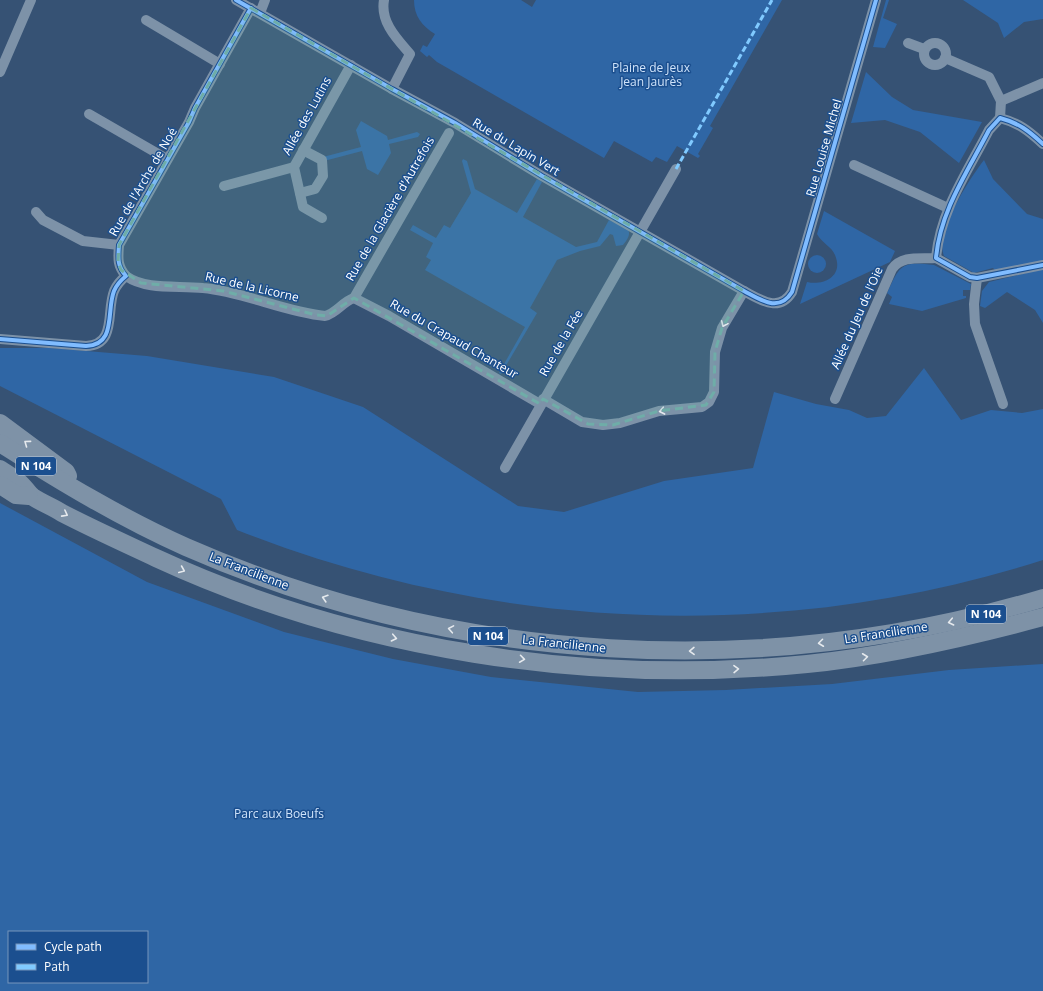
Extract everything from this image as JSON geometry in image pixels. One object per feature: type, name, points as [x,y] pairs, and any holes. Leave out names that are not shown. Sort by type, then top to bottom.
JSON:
[{"type":"highway","points":[[0,423],[66,472],[73,489]]},
{"type":"highway","name":"La Francilienne","points":[[0,443],[73,489],[129,520],[185,546],[292,588],[343,604],[400,618],[487,636],[542,643],[644,651],[748,650],[867,638],[929,627],[988,614],[1043,598]]},
{"type":"highway","name":"La Francilienne","points":[[0,469],[21,484],[31,496],[123,543],[178,568],[251,597],[356,630],[424,645],[537,661],[597,667],[691,670],[749,668],[807,664],[870,656],[932,645],[1043,617]]},
{"type":"highway","points":[[0,485],[16,495],[31,496]]},
{"type":"street","points":[[0,72],[31,0]]},
{"type":"street","name":"Rue du Lapin Vert","points":[[236,0],[392,90],[449,119],[640,232],[744,291],[767,303],[775,304],[786,300]]},
{"type":"street","name":"Rue de l'Arche de Noé","points":[[126,276],[121,270],[118,262],[119,245],[220,64],[255,11],[265,0]]},
{"type":"street","points":[[384,0],[385,19],[395,36],[410,54],[392,90]]},
{"type":"street","name":"Rue Louise Michel","points":[[786,300],[792,292],[876,0]]},
{"type":"street","points":[[146,20],[220,64]]},
{"type":"street","points":[[908,43],[924,49]]},
{"type":"street","points":[[937,43],[945,50],[945,58],[938,65],[930,64],[924,56],[924,49],[929,44],[937,43]]},
{"type":"street","points":[[945,58],[989,77],[1001,101],[1000,118],[989,130],[948,208],[937,246],[936,258],[970,277],[977,278],[1043,265]]},
{"type":"street","name":"Allée des Lutins","points":[[322,218],[303,207],[294,167],[351,65]]},
{"type":"street","points":[[1001,101],[1043,83]]},
{"type":"street","points":[[89,114],[167,159]]},
{"type":"street","points":[[1000,118],[1021,125],[1043,144]]},
{"type":"street","points":[[449,119],[446,129],[449,134],[455,134],[462,127]]},
{"type":"street","name":"Rue de la Glacière d'Autrefois","points":[[354,298],[449,134]]},
{"type":"street","points":[[300,193],[315,189],[323,176],[322,160],[303,150]]},
{"type":"street","points":[[854,165],[948,208]]},
{"type":"street","points":[[224,186],[294,167]]},
{"type":"street","name":"Rue de la Fée","points":[[505,468],[676,169]]},
{"type":"street","points":[[36,212],[43,220],[82,240],[119,245]]},
{"type":"street","name":"Allée du Jeu de l'Oie","points":[[835,399],[892,269],[900,260],[906,258],[936,258]]},
{"type":"street","points":[[0,339],[94,346],[104,339],[107,332],[114,292],[118,283],[126,276]]},
{"type":"street","name":"Rue de la Licorne","points":[[126,276],[132,280],[153,285],[205,288],[223,291],[325,316],[333,313],[344,303],[354,298]]},
{"type":"street","points":[[977,278],[974,304],[975,324],[1003,404]]},
{"type":"street","name":"Rue du Crapaud Chanteur","points":[[354,298],[542,402],[582,422],[603,425],[620,423],[659,411],[702,407],[709,402],[714,392],[715,352],[722,328],[744,291]]},
{"type":"highlighted area","points":[[251,8],[744,291],[722,328],[715,352],[714,392],[706,405],[659,411],[613,425],[588,424],[543,399],[540,404],[354,298],[327,316],[316,315],[223,291],[141,283],[121,270],[118,262],[119,245]]},
{"type":"green space","name":"Plaine de Jeux Jean Jaurès","points":[[414,0],[521,0],[532,7],[536,0],[782,0],[710,126],[713,128],[698,154],[700,156],[698,158],[677,146],[667,162],[656,157],[652,162],[614,141],[604,158],[437,62],[429,55],[427,57],[420,51],[423,45],[427,47],[435,34],[426,28],[417,16]]},
{"type":"green space","points":[[886,0],[889,0],[883,18],[897,24],[885,48],[873,47]]},
{"type":"green space","points":[[963,0],[1043,0],[1043,19],[1024,22],[1004,38],[998,23]]},
{"type":"green space","points":[[866,72],[892,97],[913,110],[982,122],[959,163],[920,132],[885,120],[851,123]]},
{"type":"green space","points":[[361,121],[387,136],[388,140],[417,132],[420,134],[418,137],[389,144],[391,153],[378,175],[367,169],[362,151],[324,161],[323,157],[361,147],[356,130]]},
{"type":"green space","points":[[463,159],[467,161],[475,189],[517,213],[537,179],[542,182],[523,217],[576,247],[597,242],[609,220],[628,229],[629,231],[628,237],[623,245],[616,246],[613,235],[610,234],[600,246],[580,251],[557,260],[530,308],[537,313],[501,374],[499,373],[525,327],[425,270],[431,260],[426,257],[433,243],[410,230],[413,225],[436,238],[444,225],[450,228],[471,193],[462,161]]},
{"type":"green space","points":[[984,160],[993,179],[1027,214],[1043,219],[1043,262],[995,270],[993,268],[974,273],[944,256],[942,246],[949,220],[970,179]]},
{"type":"green space","points":[[824,211],[895,251],[890,262],[800,304],[807,282],[813,283],[826,281],[835,274],[837,269],[837,262],[834,252],[817,234]]},
{"type":"green space","points":[[817,255],[823,258],[826,264],[823,270],[817,273],[811,270],[808,264],[811,258]]},
{"type":"green space","points":[[915,264],[934,265],[971,284],[970,290],[963,290],[963,296],[966,296],[966,298],[922,311],[889,304],[892,297],[887,293],[895,276],[903,267]]},
{"type":"green space","points":[[1043,269],[1043,323],[1035,310],[1007,292],[985,308],[980,306],[982,291],[989,282]]},
{"type":"green space","points":[[0,348],[50,348],[147,356],[274,377],[363,407],[518,506],[564,512],[664,481],[753,468],[774,392],[816,404],[849,410],[867,418],[886,416],[924,368],[961,420],[991,410],[1022,413],[1043,409],[1043,560],[943,587],[842,605],[740,614],[638,615],[536,606],[434,590],[335,564],[237,530],[221,499],[0,386]]},
{"type":"green space","name":"Parc aux Boeufs","points":[[0,503],[147,582],[284,632],[393,659],[491,677],[638,692],[726,690],[832,684],[949,670],[1043,664],[1043,991],[0,991]]},
{"type":"marked path","points":[[676,169],[772,0]]},
{"type":"cycle path","points":[[236,0],[392,89],[455,123],[542,176],[744,291],[770,303],[781,302],[792,292],[876,0]]},
{"type":"cycle path","points":[[0,339],[86,346],[96,344],[102,340],[109,326],[114,291],[119,282],[126,276],[121,269],[119,262],[119,245],[189,122],[195,108],[251,8]]},
{"type":"cycle path","points":[[1043,144],[1023,128],[1013,122],[1000,118],[989,130],[956,192],[943,224],[936,258],[970,277],[977,278],[1043,265]]}]
